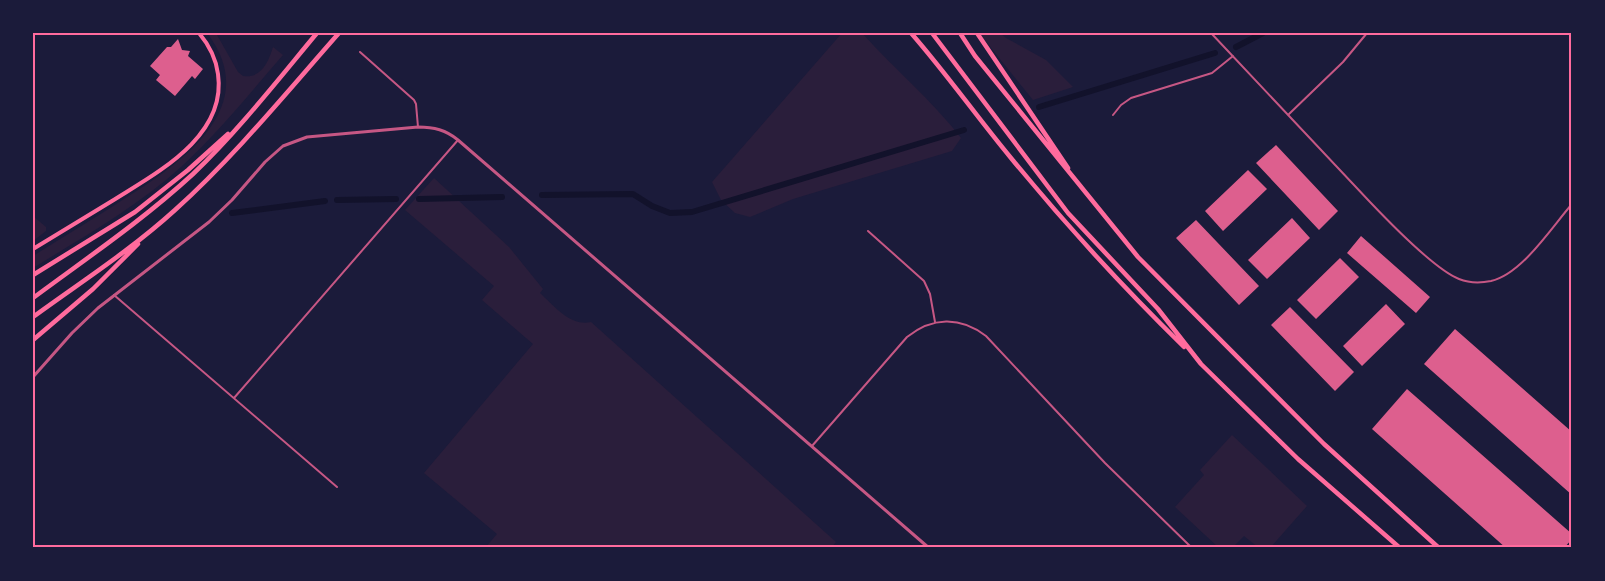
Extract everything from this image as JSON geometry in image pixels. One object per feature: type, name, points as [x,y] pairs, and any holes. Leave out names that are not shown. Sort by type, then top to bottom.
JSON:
[{"type":"highway","points":[[33,298],[130,227],[176,189],[218,149],[317,33]]},
{"type":"highway","points":[[33,340],[93,289],[234,153],[339,33]]},
{"type":"highway","points":[[910,33],[1012,160],[1145,309],[1298,459],[1400,548]]},
{"type":"highway","points":[[932,33],[1068,213],[1158,309],[1201,364]]},
{"type":"highway","points":[[960,33],[975,56],[1138,257],[1324,444],[1439,548]]},
{"type":"highway","points":[[977,33],[1086,195]]},
{"type":"highway","points":[[33,275],[135,212],[188,170],[261,100]]},
{"type":"highway","points":[[33,317],[160,223]]},
{"type":"main road","points":[[33,249],[143,181],[178,155],[204,130],[218,98],[219,83],[213,53],[199,33]]},
{"type":"street","points":[[1211,33],[1400,231],[1446,272],[1458,279],[1476,283],[1490,282],[1510,273],[1526,258],[1572,204]]},
{"type":"street","points":[[1287,115],[1343,62],[1367,33]]},
{"type":"street","points":[[360,52],[414,100],[418,127]]},
{"type":"street","points":[[1113,115],[1131,98],[1212,73],[1233,56]]},
{"type":"street","points":[[33,377],[72,333],[114,295],[190,239],[232,200],[269,157],[283,146],[307,137],[418,127],[442,130],[458,140],[930,548]]},
{"type":"street","points":[[234,398],[458,140]]},
{"type":"street","points":[[868,231],[924,281],[930,294],[935,322]]},
{"type":"street","points":[[114,295],[338,487]]},
{"type":"street","points":[[812,446],[902,341],[919,328],[935,322],[962,324],[986,336],[1111,469],[1192,548]]},
{"type":"shaded area","points":[[207,33],[217,35],[238,72],[243,76],[260,72],[267,63],[273,47],[283,55],[208,140],[164,182],[109,221],[33,268],[33,256],[162,174],[205,135],[219,112],[226,88],[223,61]]},
{"type":"shaded area","points":[[842,33],[862,33],[961,138],[952,151],[793,199],[750,217],[735,213],[721,200],[712,182]]},
{"type":"shaded area","points":[[979,33],[1000,33],[1046,60],[1073,87],[1033,100]]},
{"type":"shaded area","points":[[434,178],[509,247],[543,289],[540,293],[551,304],[570,318],[584,323],[591,322],[836,542],[831,548],[485,548],[497,534],[424,473],[533,344],[482,300],[494,286],[405,210]]},
{"type":"shaded area","points":[[33,216],[46,227],[46,231],[33,241]]},
{"type":"shaded area","points":[[1232,435],[1307,506],[1270,548],[1259,548],[1244,536],[1232,548],[1219,548],[1175,507],[1204,475],[1200,470]]},
{"type":"building","points":[[178,39],[182,50],[190,51],[188,56],[203,69],[195,79],[192,76],[175,96],[156,80],[160,75],[150,66],[167,47],[171,47]]},
{"type":"building","points":[[1276,145],[1338,211],[1319,230],[1256,163]]},
{"type":"building","points":[[1248,170],[1267,189],[1223,231],[1205,211]]},
{"type":"building","points":[[1292,218],[1310,238],[1267,279],[1248,260]]},
{"type":"building","points":[[1196,220],[1259,286],[1239,305],[1176,238]]},
{"type":"building","points":[[1361,236],[1430,297],[1416,313],[1347,253]]},
{"type":"building","points":[[1340,258],[1359,277],[1316,319],[1297,300]]},
{"type":"building","points":[[1386,304],[1405,324],[1362,366],[1343,346]]},
{"type":"building","points":[[1290,307],[1354,372],[1335,391],[1271,325]]},
{"type":"building","points":[[1455,329],[1572,432],[1572,495],[1424,364]]},
{"type":"building","points":[[1407,389],[1572,534],[1572,539],[1564,548],[1506,548],[1372,429]]},
{"type":"waterway","points":[[1236,47],[1263,33]]},
{"type":"waterway","points":[[1039,107],[1215,53]]},
{"type":"waterway","points":[[542,195],[633,194],[652,206],[670,213],[692,212],[964,130]]},
{"type":"waterway","points":[[419,199],[502,197]]},
{"type":"waterway","points":[[337,200],[396,199]]},
{"type":"waterway","points":[[232,213],[325,201]]}]
